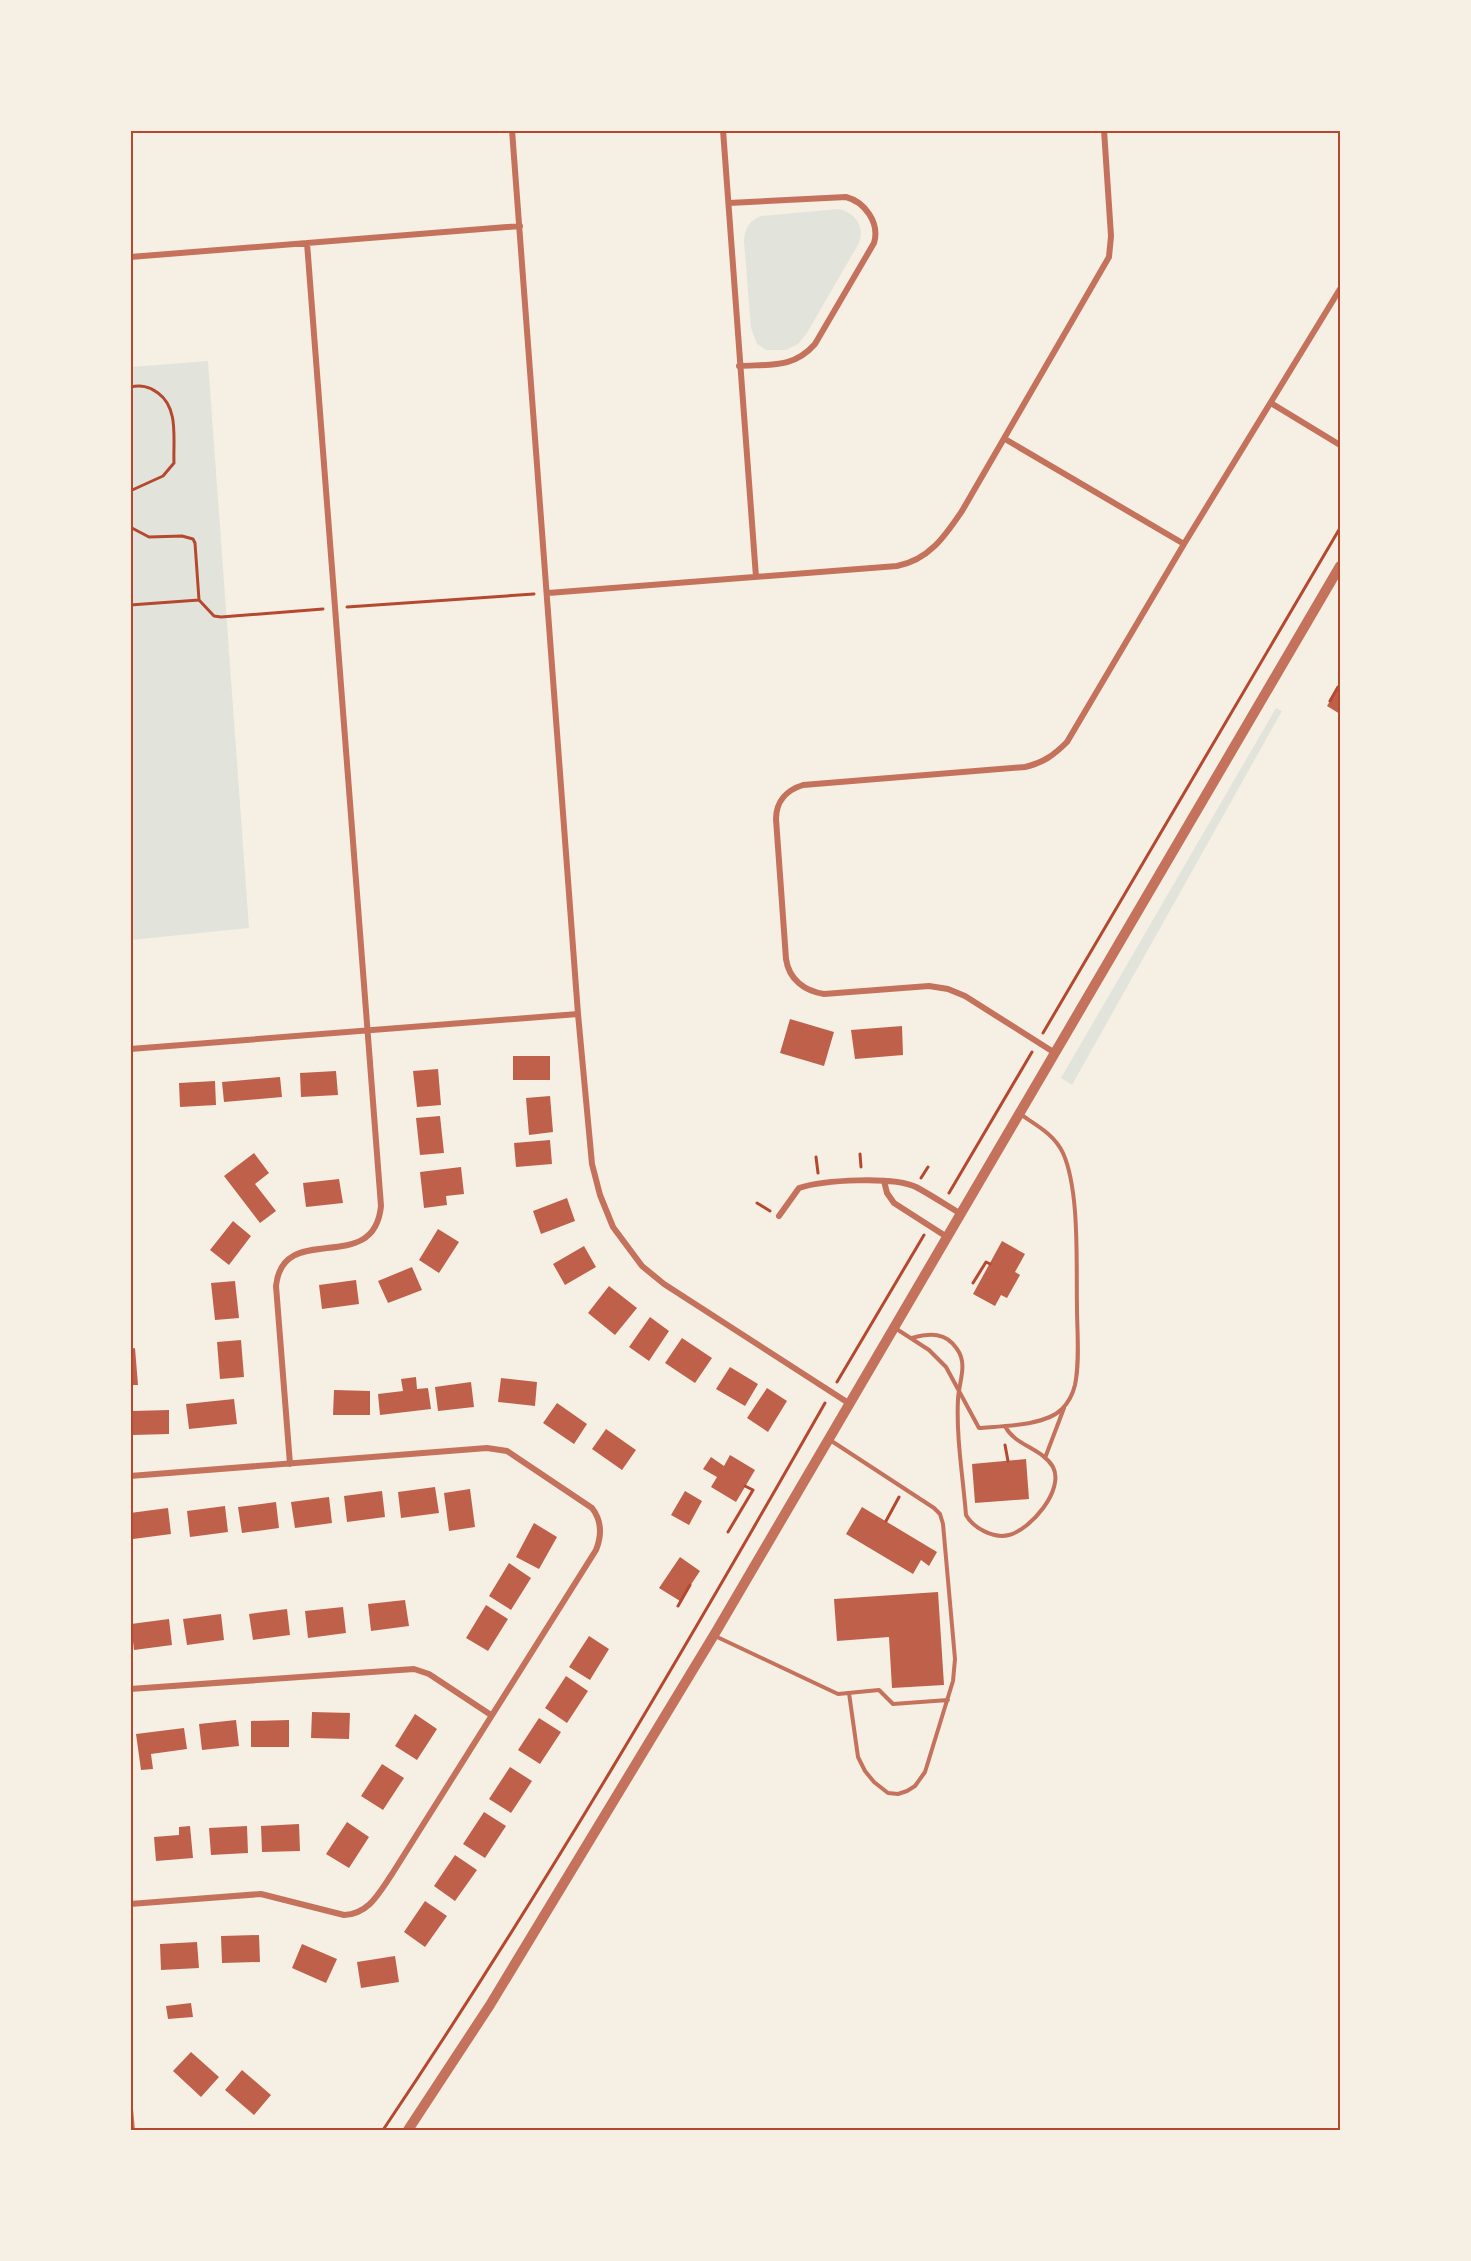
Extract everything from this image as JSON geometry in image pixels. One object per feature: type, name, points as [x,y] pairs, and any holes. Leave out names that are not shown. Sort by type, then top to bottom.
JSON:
[{"type":"street","points":[[512,130],[578,1014],[594,1176],[608,1216],[622,1240],[642,1266],[664,1284],[850,1404]]},
{"type":"street","points":[[723,130],[756,577]]},
{"type":"street","points":[[548,593],[897,566],[914,562],[940,543],[1005,439],[1109,257],[1112,236],[1104,130]]},
{"type":"street","points":[[729,203],[846,197],[854,199],[867,211],[876,230],[874,243],[809,351],[799,359],[787,363],[740,366]]},
{"type":"street","points":[[130,258],[520,226]]},
{"type":"street","points":[[290,1464],[277,1279],[280,1268],[291,1255],[361,1242],[370,1235],[377,1224],[381,1206],[307,243]]},
{"type":"street","points":[[1056,1053],[948,988],[929,986],[824,994],[810,991],[799,984],[790,974],[786,959],[776,811],[788,792],[803,785],[1025,767],[1049,758],[1068,742],[1184,544],[1341,289]]},
{"type":"street","points":[[1270,403],[1341,445]]},
{"type":"street","points":[[1005,439],[1184,544]]},
{"type":"street","points":[[408,2130],[515,1965],[714,1635],[1341,566]]},
{"type":"street","points":[[130,1049],[578,1014]]},
{"type":"street","points":[[779,1216],[801,1187],[862,1180],[901,1182],[916,1187],[960,1214]]},
{"type":"street","points":[[884,1181],[887,1193],[894,1203],[947,1237]]},
{"type":"street","points":[[130,1476],[487,1448],[500,1449],[524,1462],[592,1508],[601,1531],[596,1550],[373,1902],[356,1913],[344,1915],[261,1894],[130,1904]]},
{"type":"street","points":[[130,1689],[414,1670],[429,1674],[491,1715]]},
{"type":"street","points":[[130,2109],[132,2130]]},
{"type":"lane","points":[[1020,1114],[1054,1140],[1063,1154],[1070,1176],[1076,1222],[1077,1365],[1075,1387],[1064,1407],[1045,1458]]},
{"type":"lane","points":[[894,1328],[938,1357],[955,1379],[958,1389],[980,1428],[1042,1421],[1064,1407]]},
{"type":"lane","points":[[911,1338],[924,1335],[945,1337],[958,1350],[962,1359],[963,1371],[958,1389],[966,1515],[970,1522],[978,1528],[998,1535],[1009,1535],[1031,1521],[1049,1500],[1055,1483],[1053,1467],[1045,1458],[1014,1438],[1005,1426]]},
{"type":"lane","points":[[829,1440],[934,1508],[940,1514],[943,1524],[955,1659],[953,1681],[925,1772],[915,1786],[898,1794],[888,1793],[881,1789],[865,1771],[858,1756],[849,1693]]},
{"type":"lane","points":[[714,1635],[838,1695],[879,1690],[893,1704],[948,1700]]},
{"type":"path","points":[[130,387],[145,386],[167,400],[172,409],[174,463],[163,476],[130,491]]},
{"type":"path","points":[[130,527],[149,537],[182,536],[193,539],[199,600],[214,616],[321,609]]},
{"type":"path","points":[[1050,1021],[1341,528]]},
{"type":"path","points":[[348,607],[534,594]]},
{"type":"path","points":[[130,605],[199,600]]},
{"type":"path","points":[[1330,701],[1338,687]]},
{"type":"path","points":[[947,1197],[1026,1061]]},
{"type":"path","points":[[843,1372],[926,1233]]},
{"type":"path","points":[[973,1283],[986,1262],[990,1264]]},
{"type":"path","points":[[383,2130],[462,2010],[561,1850],[820,1412]]},
{"type":"path","points":[[1006,1452],[1008,1461]]},
{"type":"path","points":[[728,1532],[753,1490],[746,1486]]},
{"type":"path","points":[[886,1521],[904,1488]]},
{"type":"path","points":[[678,1606],[690,1585]]},
{"type":"shaded area","points":[[838,209],[849,213],[857,221],[861,231],[859,243],[807,333],[798,344],[786,350],[766,350],[757,344],[751,328],[744,241],[748,225],[761,216]]},
{"type":"shaded area","points":[[208,361],[249,928],[131,940],[131,367]]},
{"type":"shaded area","points":[[1276,708],[1282,711],[1072,1085],[1061,1078]]},
{"type":"building","points":[[1340,684],[1340,714],[1327,706]]},
{"type":"building","points":[[790,1019],[834,1032],[824,1066],[780,1053]]},
{"type":"building","points":[[902,1026],[903,1055],[855,1059],[851,1030]]},
{"type":"building","points":[[513,1056],[550,1056],[550,1080],[513,1080]]},
{"type":"building","points":[[438,1069],[441,1105],[417,1107],[413,1071]]},
{"type":"building","points":[[336,1071],[338,1095],[301,1097],[300,1073]]},
{"type":"building","points":[[280,1077],[282,1097],[224,1102],[222,1082]]},
{"type":"building","points":[[215,1081],[216,1105],[180,1107],[179,1083]]},
{"type":"building","points":[[550,1096],[553,1132],[529,1135],[526,1098]]},
{"type":"building","points":[[440,1116],[444,1153],[420,1155],[416,1118]]},
{"type":"building","points":[[550,1140],[552,1164],[516,1167],[514,1143]]},
{"type":"building","points":[[254,1153],[269,1173],[255,1184],[276,1211],[260,1223],[224,1176]]},
{"type":"building","points":[[461,1167],[464,1194],[446,1196],[447,1205],[424,1208],[420,1172]]},
{"type":"building","points":[[339,1179],[343,1203],[306,1207],[303,1183]]},
{"type":"building","points":[[567,1198],[575,1221],[541,1234],[533,1211]]},
{"type":"building","points":[[233,1221],[251,1236],[229,1265],[210,1250]]},
{"type":"building","points":[[438,1229],[459,1242],[439,1273],[419,1260]]},
{"type":"building","points":[[1002,1241],[1025,1254],[1015,1272],[1020,1275],[1007,1298],[1001,1295],[995,1306],[973,1294]]},
{"type":"building","points":[[584,1246],[596,1267],[565,1285],[553,1264]]},
{"type":"building","points":[[412,1267],[422,1290],[388,1303],[378,1281]]},
{"type":"building","points":[[356,1280],[359,1304],[322,1309],[319,1285]]},
{"type":"building","points":[[235,1281],[239,1318],[215,1320],[211,1283]]},
{"type":"building","points":[[609,1286],[637,1308],[615,1335],[588,1313]]},
{"type":"building","points":[[650,1317],[669,1331],[649,1361],[629,1347]]},
{"type":"building","points":[[682,1338],[712,1358],[695,1383],[665,1363]]},
{"type":"building","points":[[241,1340],[244,1377],[220,1379],[217,1342]]},
{"type":"building","points":[[135,1348],[138,1385],[130,1385],[130,1349]]},
{"type":"building","points":[[730,1367],[758,1384],[745,1406],[716,1389]]},
{"type":"building","points":[[416,1377],[417,1389],[428,1388],[431,1409],[380,1415],[378,1394],[403,1391],[401,1379]]},
{"type":"building","points":[[501,1378],[537,1382],[535,1406],[498,1402]]},
{"type":"building","points":[[471,1382],[474,1407],[438,1411],[435,1387]]},
{"type":"building","points":[[767,1388],[787,1401],[768,1432],[747,1418]]},
{"type":"building","points":[[334,1390],[370,1391],[370,1415],[333,1415]]},
{"type":"building","points":[[234,1399],[237,1424],[189,1429],[186,1404]]},
{"type":"building","points":[[557,1403],[587,1424],[574,1444],[543,1423]]},
{"type":"building","points":[[169,1410],[169,1434],[133,1435],[132,1411]]},
{"type":"building","points":[[606,1429],[636,1450],[622,1470],[592,1449]]},
{"type":"building","points":[[730,1455],[755,1470],[736,1502],[711,1487],[717,1477],[703,1469],[711,1457],[724,1466]]},
{"type":"building","points":[[1026,1459],[1029,1499],[975,1503],[972,1464]]},
{"type":"building","points":[[435,1487],[439,1513],[401,1518],[398,1492]]},
{"type":"building","points":[[470,1489],[475,1527],[449,1531],[444,1493]]},
{"type":"building","points":[[382,1491],[385,1517],[347,1522],[344,1496]]},
{"type":"building","points":[[685,1491],[702,1501],[689,1525],[671,1515]]},
{"type":"building","points":[[329,1497],[332,1523],[295,1528],[291,1502]]},
{"type":"building","points":[[276,1502],[279,1528],[242,1533],[238,1507]]},
{"type":"building","points":[[225,1506],[228,1532],[190,1537],[187,1511]]},
{"type":"building","points":[[862,1507],[937,1552],[929,1566],[921,1560],[913,1574],[846,1534]]},
{"type":"building","points":[[168,1508],[171,1534],[133,1539],[130,1513]]},
{"type":"building","points":[[534,1523],[557,1537],[539,1569],[516,1557]]},
{"type":"building","points":[[680,1557],[700,1571],[680,1601],[659,1588]]},
{"type":"building","points":[[509,1563],[531,1578],[511,1610],[489,1596]]},
{"type":"building","points":[[938,1592],[944,1685],[892,1688],[889,1637],[837,1641],[834,1599]]},
{"type":"building","points":[[405,1600],[409,1626],[371,1631],[368,1604]]},
{"type":"building","points":[[486,1605],[508,1619],[488,1651],[466,1638]]},
{"type":"building","points":[[343,1607],[346,1633],[308,1638],[305,1611]]},
{"type":"building","points":[[287,1609],[290,1635],[253,1640],[249,1614]]},
{"type":"building","points":[[221,1614],[224,1640],[187,1645],[183,1619]]},
{"type":"building","points":[[169,1619],[172,1645],[134,1650],[131,1624]]},
{"type":"building","points":[[589,1636],[609,1649],[590,1680],[569,1667]]},
{"type":"building","points":[[566,1676],[588,1691],[567,1723],[545,1708]]},
{"type":"building","points":[[312,1712],[350,1713],[349,1739],[311,1738]]},
{"type":"building","points":[[415,1714],[437,1729],[417,1760],[395,1746]]},
{"type":"building","points":[[539,1718],[561,1732],[540,1764],[518,1750]]},
{"type":"building","points":[[236,1720],[239,1746],[202,1750],[199,1724]]},
{"type":"building","points":[[289,1720],[289,1747],[251,1747],[251,1721]]},
{"type":"building","points":[[184,1728],[187,1749],[151,1754],[153,1769],[141,1770],[136,1734]]},
{"type":"building","points":[[382,1764],[404,1778],[383,1810],[361,1796]]},
{"type":"building","points":[[510,1767],[532,1781],[511,1813],[489,1799]]},
{"type":"building","points":[[484,1812],[506,1826],[485,1858],[463,1844]]},
{"type":"building","points":[[347,1822],[369,1837],[349,1868],[326,1854]]},
{"type":"building","points":[[299,1824],[300,1851],[262,1852],[261,1826]]},
{"type":"building","points":[[190,1826],[193,1858],[156,1861],[154,1837],[179,1835],[179,1827]]},
{"type":"building","points":[[247,1826],[248,1853],[211,1855],[209,1828]]},
{"type":"building","points":[[455,1855],[477,1870],[455,1901],[434,1886]]},
{"type":"building","points":[[425,1901],[447,1916],[425,1947],[404,1932]]},
{"type":"building","points":[[259,1935],[260,1962],[222,1963],[221,1936]]},
{"type":"building","points":[[197,1942],[199,1968],[161,1970],[160,1944]]},
{"type":"building","points":[[302,1944],[337,1959],[326,1983],[292,1968]]},
{"type":"building","points":[[395,1956],[399,1982],[361,1988],[357,1962]]},
{"type":"building","points":[[191,2003],[193,2017],[168,2019],[166,2006]]},
{"type":"building","points":[[191,2052],[219,2077],[201,2097],[173,2071]]},
{"type":"building","points":[[242,2070],[271,2095],[254,2115],[225,2090]]}]
